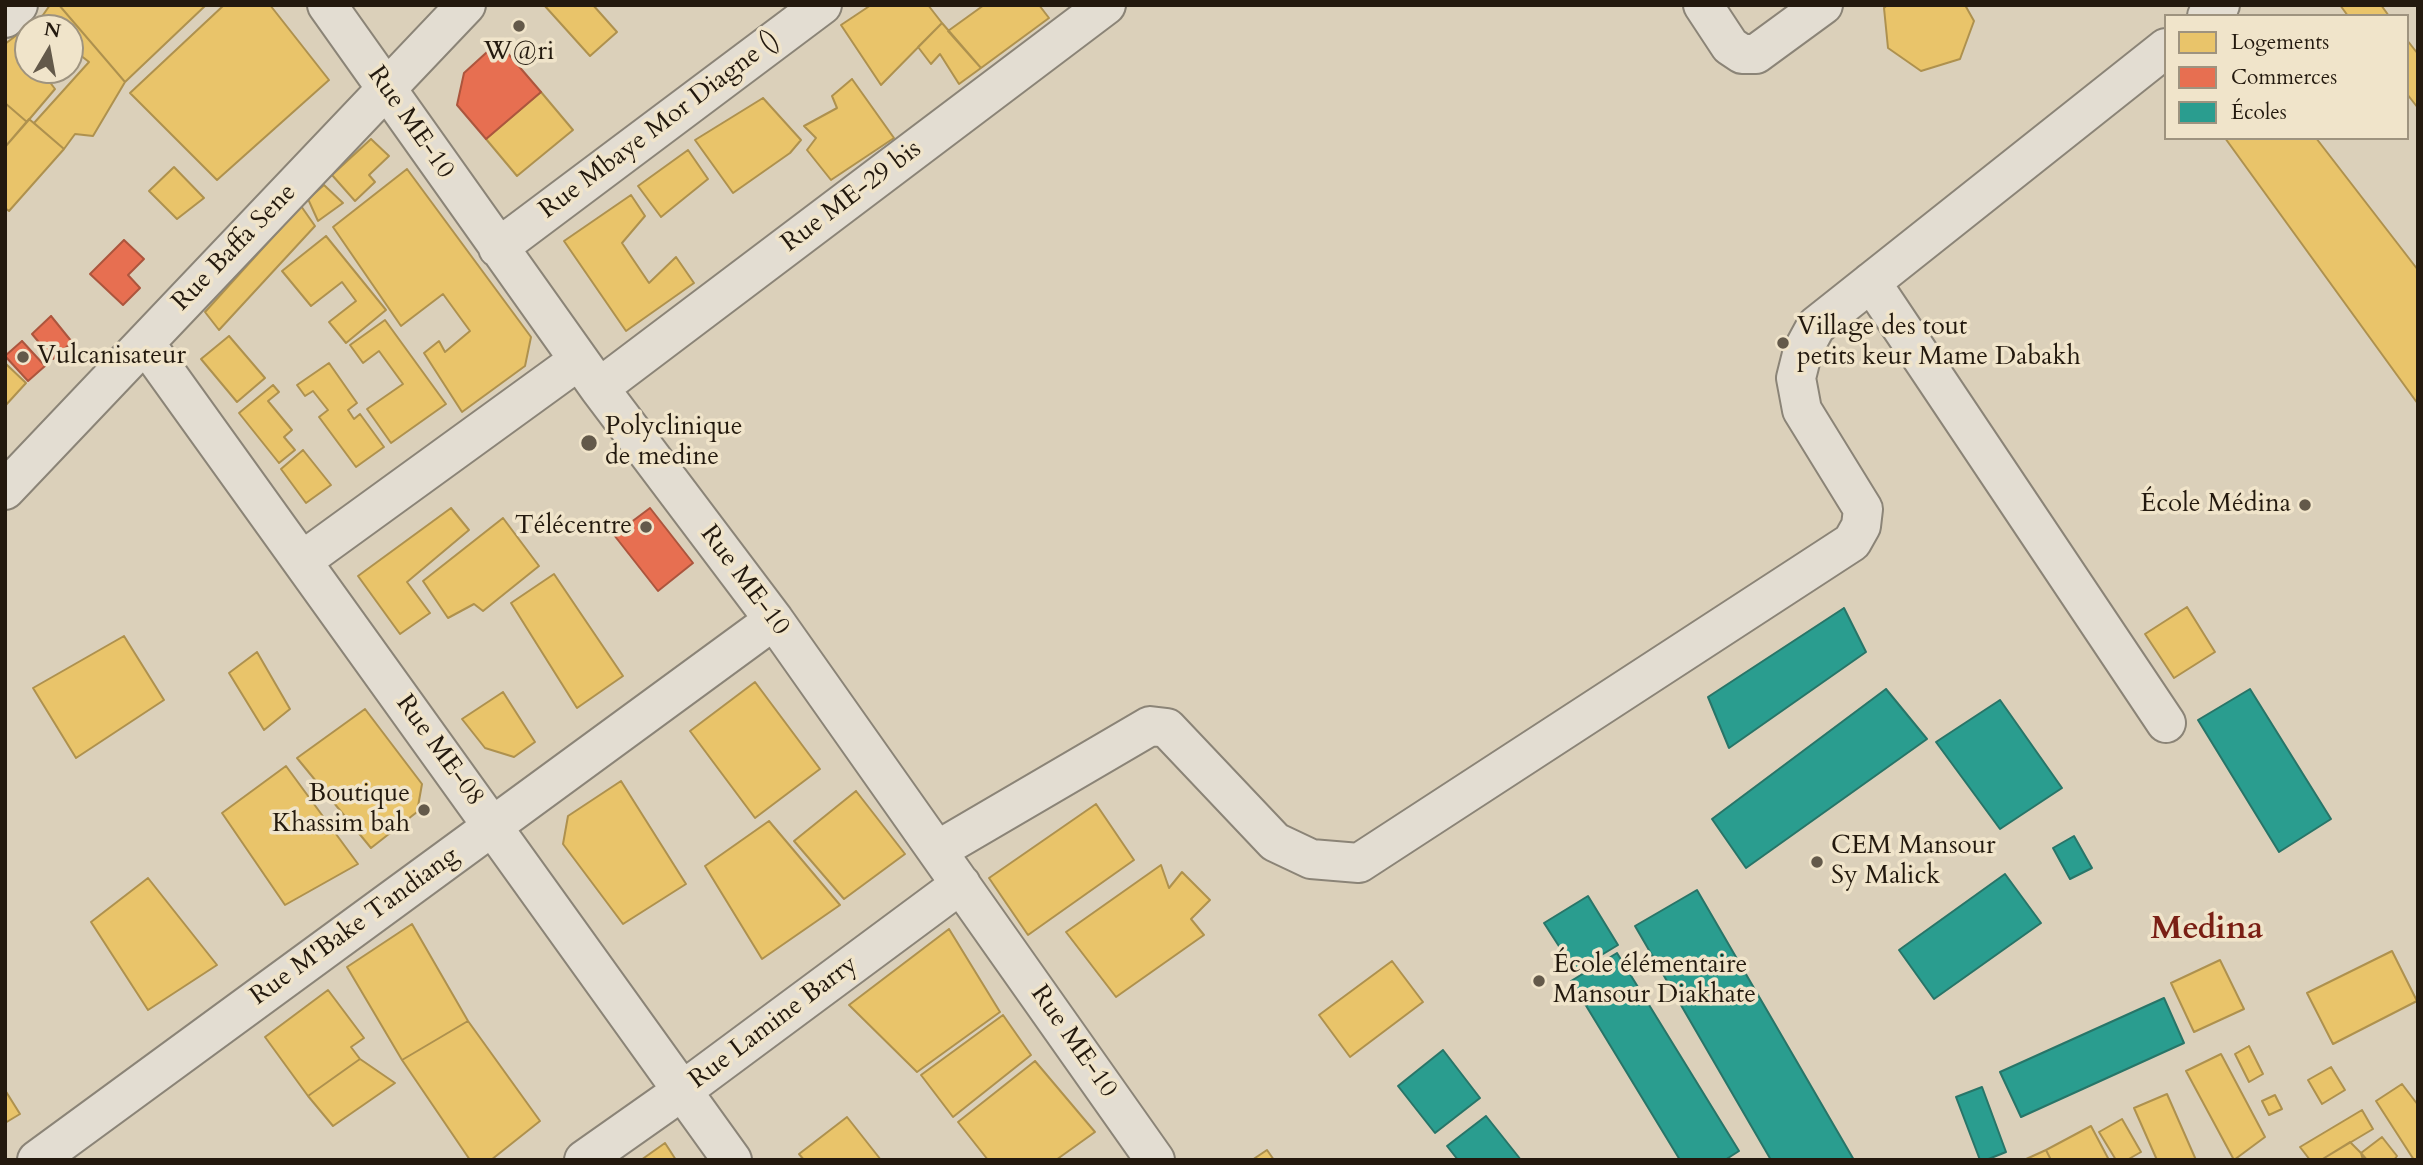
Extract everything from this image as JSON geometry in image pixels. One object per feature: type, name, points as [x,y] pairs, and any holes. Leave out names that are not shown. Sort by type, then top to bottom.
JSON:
[{"type":"street","points":[[5,18],[18,5]]},
{"type":"street","name":"Rue ME-10","points":[[327,5],[589,374],[774,620],[938,850],[1151,1158]]},
{"type":"street","name":"Rue Baffa Sene","points":[[5,490],[466,5]]},
{"type":"street","name":"Rue Mbaye Mor Diagne ()","points":[[498,248],[822,5]]},
{"type":"street","name":"Rue ME-29 bis","points":[[302,561],[589,374],[1106,5]]},
{"type":"street","points":[[1703,5],[1730,46],[1742,54],[1756,54],[1823,5]]},
{"type":"street","points":[[938,850],[1150,726],[1167,728],[1275,842],[1311,859],[1359,863],[1852,542],[1861,526],[1863,509],[1802,410],[1796,378],[1803,350],[1816,326],[2164,50]]},
{"type":"street","points":[[1871,282],[2166,723]]},
{"type":"street","name":"Rue ME-08","points":[[145,343],[732,1160]]},
{"type":"street","name":"Rue M'Bake Tandiang","points":[[37,1160],[774,620]]},
{"type":"street","name":"Rue Lamine Barry","points":[[584,1160],[682,1091],[961,884]]},
{"type":"building: Logements","points":[[50,5],[59,5],[67,14],[44,14]]},
{"type":"building: Logements","points":[[59,5],[206,5],[125,82],[84,34],[84,14],[67,14]]},
{"type":"building: Logements","points":[[224,5],[270,5],[329,80],[217,180],[130,93]]},
{"type":"building: Logements","points":[[544,5],[593,5],[617,32],[590,56]]},
{"type":"building: Logements","points":[[871,5],[928,5],[942,23],[881,85],[841,25]]},
{"type":"building: Logements","points":[[984,5],[1039,5],[1049,18],[981,68],[948,31]]},
{"type":"building: Logements","points":[[1887,5],[1965,5],[1974,21],[1960,59],[1921,71],[1888,48],[1884,8]]},
{"type":"building: Logements","points":[[2340,5],[2381,5],[2388,14],[2347,14]]},
{"type":"building: Logements","points":[[942,23],[981,68],[959,84],[940,54],[931,64],[918,47]]},
{"type":"building: Logements","points":[[84,34],[125,82],[93,136],[75,134],[64,149],[34,123],[69,84],[84,84],[84,68],[89,62],[84,58]]},
{"type":"building: Logements","points":[[14,37],[14,84],[51,84],[55,89],[27,122],[5,103],[5,44]]},
{"type":"building: Logements","points":[[2409,43],[2418,54],[2418,108],[2409,97]]},
{"type":"building: Logements","points":[[852,79],[894,138],[831,180],[807,150],[816,138],[804,126],[837,108],[832,96]]},
{"type":"building: Logements","points":[[541,92],[573,130],[517,176],[486,139]]},
{"type":"building: Logements","points":[[763,98],[801,140],[790,153],[733,193],[695,140]]},
{"type":"building: Logements","points":[[5,103],[27,122],[5,147]]},
{"type":"building: Logements","points":[[29,119],[64,149],[9,211],[5,208],[5,147]]},
{"type":"building: Logements","points":[[371,139],[389,156],[369,175],[375,182],[355,201],[332,175]]},
{"type":"building: Logements","points":[[2226,140],[2318,140],[2418,270],[2418,404]]},
{"type":"building: Logements","points":[[688,150],[708,179],[661,217],[638,186]]},
{"type":"building: Logements","points":[[174,167],[204,198],[177,219],[149,191]]},
{"type":"building: Logements","points":[[407,169],[531,337],[525,366],[462,412],[424,353],[439,341],[445,352],[470,331],[443,294],[401,326],[333,227]]},
{"type":"building: Logements","points":[[324,185],[343,203],[318,221],[308,199]]},
{"type":"building: Logements","points":[[631,195],[645,216],[622,243],[649,283],[676,257],[694,283],[626,331],[564,241]]},
{"type":"building: Logements","points":[[301,206],[315,226],[219,330],[205,312]]},
{"type":"building: Logements","points":[[326,236],[386,310],[346,343],[329,322],[356,301],[342,282],[311,306],[282,271]]},
{"type":"building: Logements","points":[[385,320],[446,404],[391,443],[367,409],[403,384],[379,351],[363,363],[350,345]]},
{"type":"building: Logements","points":[[229,336],[265,378],[237,402],[201,359]]},
{"type":"building: Logements","points":[[5,363],[26,383],[5,406]]},
{"type":"building: Logements","points":[[329,363],[357,403],[348,410],[354,419],[360,414],[384,447],[356,467],[319,417],[328,410],[313,391],[305,396],[297,385]]},
{"type":"building: Logements","points":[[273,385],[279,392],[268,401],[292,430],[284,437],[295,450],[279,463],[239,413]]},
{"type":"building: Logements","points":[[303,450],[331,485],[306,503],[281,469]]},
{"type":"building: Logements","points":[[451,508],[469,530],[407,582],[430,613],[400,634],[358,576]]},
{"type":"building: Logements","points":[[503,518],[539,566],[483,611],[474,604],[448,618],[423,581]]},
{"type":"building: Logements","points":[[554,574],[623,676],[577,708],[511,603]]},
{"type":"building: Logements","points":[[2187,607],[2215,652],[2174,678],[2145,634]]},
{"type":"building: Logements","points":[[124,636],[164,700],[76,758],[33,688]]},
{"type":"building: Logements","points":[[257,652],[290,709],[264,730],[229,673]]},
{"type":"building: Logements","points":[[755,682],[820,769],[755,818],[690,731]]},
{"type":"building: Logements","points":[[503,692],[535,742],[514,757],[485,748],[462,719]]},
{"type":"building: Logements","points":[[365,709],[422,784],[417,812],[371,848],[297,758]]},
{"type":"building: Logements","points":[[286,766],[358,864],[285,905],[222,813]]},
{"type":"building: Logements","points":[[621,781],[686,884],[623,924],[563,844],[568,816]]},
{"type":"building: Logements","points":[[856,791],[905,854],[844,899],[794,841]]},
{"type":"building: Logements","points":[[1096,804],[1134,860],[1028,935],[989,878]]},
{"type":"building: Logements","points":[[769,821],[840,905],[762,959],[705,866]]},
{"type":"building: Logements","points":[[1161,865],[1169,888],[1182,872],[1210,900],[1191,919],[1204,935],[1116,997],[1066,932]]},
{"type":"building: Logements","points":[[148,878],[217,965],[148,1010],[91,922]]},
{"type":"building: Logements","points":[[412,924],[468,1021],[402,1060],[347,967]]},
{"type":"building: Logements","points":[[949,929],[1000,1012],[917,1072],[849,1005]]},
{"type":"building: Logements","points":[[2392,951],[2417,1001],[2333,1044],[2307,993]]},
{"type":"building: Logements","points":[[2220,960],[2244,1009],[2194,1032],[2171,983]]},
{"type":"building: Logements","points":[[1392,961],[1423,1002],[1350,1057],[1319,1015]]},
{"type":"building: Logements","points":[[328,990],[364,1038],[351,1047],[360,1059],[308,1096],[265,1037]]},
{"type":"building: Logements","points":[[1003,1015],[1031,1055],[953,1117],[921,1075]]},
{"type":"building: Logements","points":[[468,1021],[540,1121],[491,1160],[470,1160],[402,1060]]},
{"type":"building: Logements","points":[[2249,1046],[2263,1074],[2249,1082],[2235,1054]]},
{"type":"building: Logements","points":[[2221,1054],[2265,1137],[2234,1160],[2186,1071]]},
{"type":"building: Logements","points":[[360,1059],[395,1083],[333,1126],[308,1096]]},
{"type":"building: Logements","points":[[1035,1061],[1095,1132],[1056,1160],[988,1160],[958,1122]]},
{"type":"building: Logements","points":[[2331,1067],[2345,1090],[2322,1104],[2308,1080]]},
{"type":"building: Logements","points":[[2402,1084],[2418,1105],[2418,1160],[2414,1160],[2376,1101]]},
{"type":"building: Logements","points":[[5,1090],[20,1114],[5,1123]]},
{"type":"building: Logements","points":[[2167,1094],[2196,1160],[2157,1160],[2134,1108]]},
{"type":"building: Logements","points":[[2275,1095],[2282,1109],[2269,1115],[2262,1101]]},
{"type":"building: Logements","points":[[2362,1110],[2373,1129],[2321,1160],[2310,1160],[2300,1147]]},
{"type":"building: Logements","points":[[847,1117],[881,1160],[804,1160],[799,1154]]},
{"type":"building: Logements","points":[[2122,1119],[2141,1152],[2127,1160],[2116,1160],[2099,1132]]},
{"type":"building: Logements","points":[[2091,1126],[2109,1160],[2051,1160],[2046,1150]]},
{"type":"building: Logements","points":[[2382,1137],[2397,1156],[2394,1160],[2367,1160],[2361,1153]]},
{"type":"building: Logements","points":[[2350,1142],[2361,1153],[2363,1160],[2321,1160]]},
{"type":"building: Logements","points":[[665,1143],[676,1160],[641,1160]]},
{"type":"building: Logements","points":[[1267,1150],[1274,1160],[1252,1160]]},
{"type":"building: Logements","points":[[2046,1150],[2051,1160],[2024,1160]]},
{"type":"building: Commerces","points":[[498,42],[541,92],[486,139],[457,105],[464,73]]},
{"type":"building: Commerces","points":[[124,240],[144,259],[128,275],[140,288],[123,305],[90,274]]},
{"type":"building: Commerces","points":[[51,316],[72,342],[53,359],[32,334]]},
{"type":"building: Commerces","points":[[22,341],[45,366],[28,381],[5,356]]},
{"type":"building: Commerces","points":[[650,508],[693,563],[658,591],[614,535]]},
{"type":"building: Écoles","points":[[1844,608],[1866,652],[1729,748],[1708,697]]},
{"type":"building: Écoles","points":[[1886,689],[1927,739],[1746,868],[1712,819]]},
{"type":"building: Écoles","points":[[2250,689],[2331,819],[2279,852],[2198,720]]},
{"type":"building: Écoles","points":[[2000,700],[2062,788],[2000,829],[1936,742]]},
{"type":"building: Écoles","points":[[2074,836],[2092,868],[2070,879],[2053,848]]},
{"type":"building: Écoles","points":[[2005,874],[2041,923],[1934,999],[1899,950]]},
{"type":"building: Écoles","points":[[1697,890],[1854,1160],[1771,1160],[1635,926]]},
{"type":"building: Écoles","points":[[1588,896],[1618,945],[1575,971],[1544,923]]},
{"type":"building: Écoles","points":[[1617,953],[1739,1151],[1725,1160],[1680,1160],[1571,981]]},
{"type":"building: Écoles","points":[[2164,998],[2184,1043],[2021,1117],[2000,1072]]},
{"type":"building: Écoles","points":[[1443,1050],[1480,1098],[1435,1133],[1398,1086]]},
{"type":"building: Écoles","points":[[1982,1087],[2006,1152],[1986,1160],[1980,1160],[1956,1097]]},
{"type":"building: Écoles","points":[[1486,1116],[1521,1160],[1458,1160],[1447,1146]]},
{"type":"place","name":"W@ri","points":[[519,26]]},
{"type":"place","name":"Village des tout petits keur Mame Dabakh","points":[[1783,343]]},
{"type":"place","name":"Vulcanisateur","points":[[23,357]]},
{"type":"place","name":"Polyclinique de medine","points":[[589,443]]},
{"type":"place","name":"École Médina","points":[[2305,505]]},
{"type":"place","name":"Télécentre","points":[[646,527]]},
{"type":"place","name":"Boutique Khassim bah","points":[[424,810]]},
{"type":"place","name":"CEM Mansour Sy Malick","points":[[1817,862]]},
{"type":"place","name":"École élémentaire Mansour Diakhate","points":[[1539,981]]},
{"type":"district","name":"Medina","points":[[2207,930]]}]
